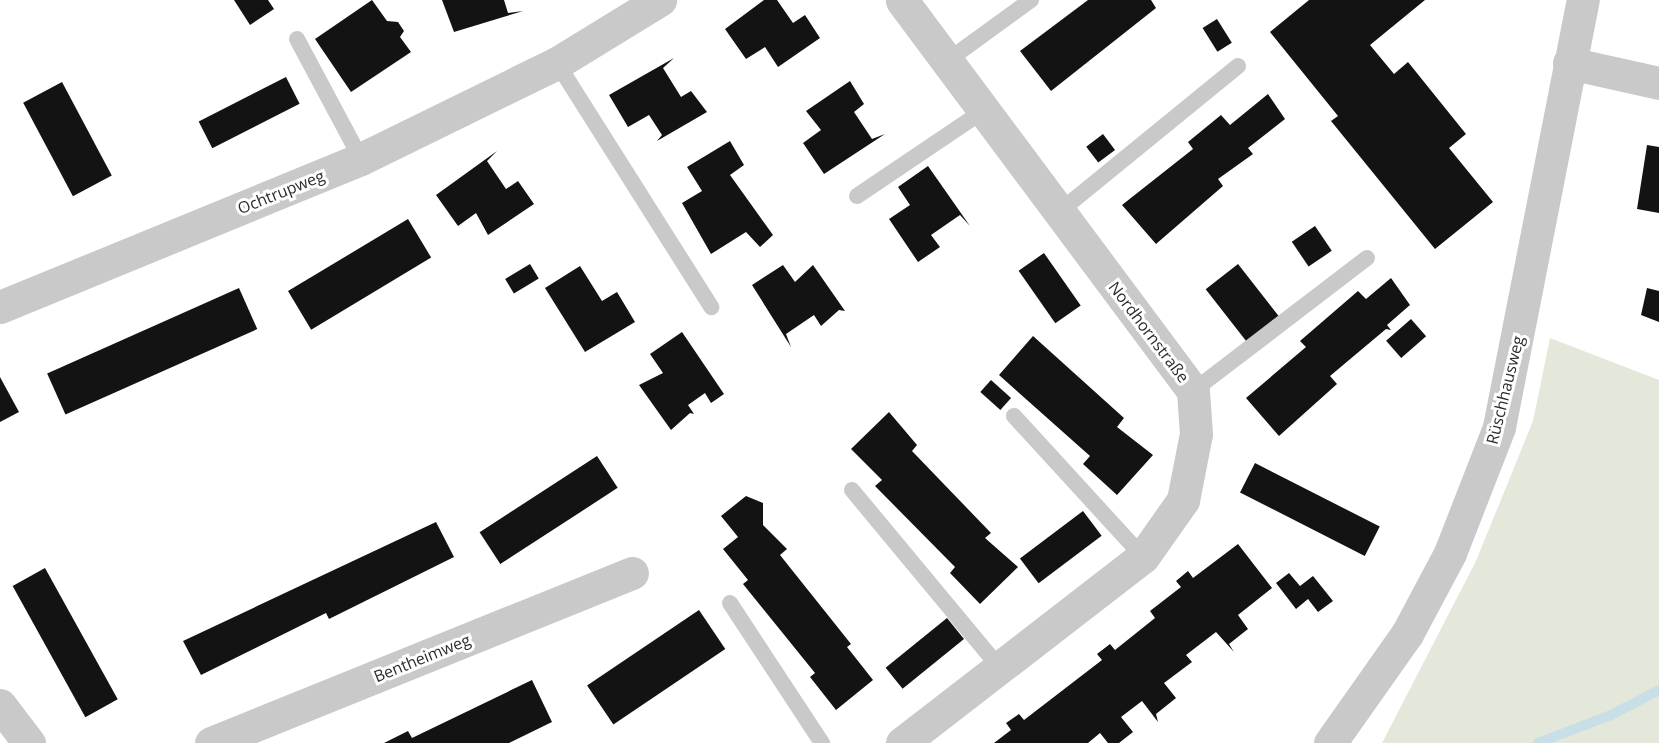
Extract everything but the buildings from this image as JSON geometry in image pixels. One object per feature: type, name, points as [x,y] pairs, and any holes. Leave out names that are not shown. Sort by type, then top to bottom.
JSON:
[{"type":"street","name":"Ochtrupweg","points":[[0,307],[361,159],[556,63],[660,0]]},
{"type":"street","name":"Nordhornstraße","points":[[902,0],[1192,391],[1196,434],[1183,500],[1143,557],[902,743]]},
{"type":"street","name":"Rüschhausweg","points":[[1330,743],[1407,634],[1450,553],[1498,427],[1525,309],[1582,0]]},
{"type":"street","points":[[1569,63],[1659,83]]},
{"type":"street","name":"Bentheimweg","points":[[211,743],[632,573]]},
{"type":"street","points":[[0,705],[29,743]]},
{"type":"lane","points":[[947,61],[1032,0]]},
{"type":"lane","points":[[297,39],[361,159]]},
{"type":"lane","points":[[556,63],[711,307]]},
{"type":"lane","points":[[1059,212],[1238,66]]},
{"type":"lane","points":[[857,196],[984,111]]},
{"type":"lane","points":[[1192,391],[1367,258]]},
{"type":"lane","points":[[1014,416],[1143,557]]},
{"type":"lane","points":[[852,490],[999,667]]},
{"type":"lane","points":[[730,603],[822,743]]},
{"type":"shaded area","points":[[1550,338],[1659,380],[1659,743],[1382,743],[1476,561],[1533,421]]},
{"type":"waterway","points":[[1538,743],[1611,715],[1659,690]]}]
